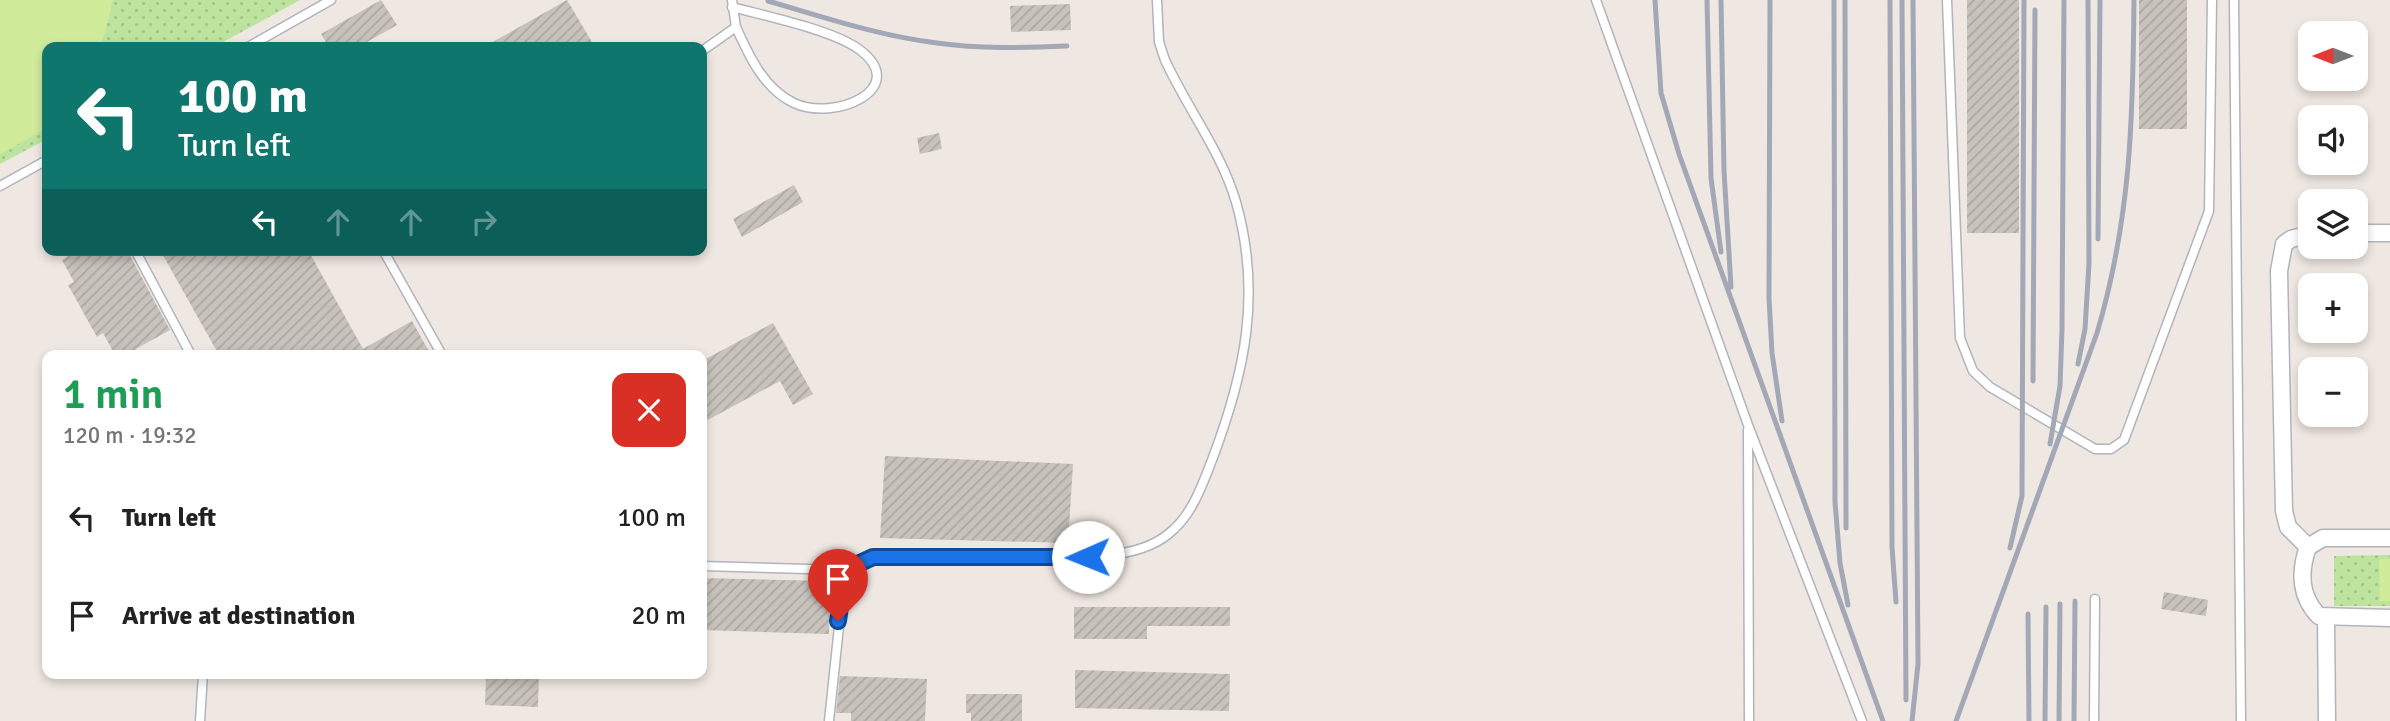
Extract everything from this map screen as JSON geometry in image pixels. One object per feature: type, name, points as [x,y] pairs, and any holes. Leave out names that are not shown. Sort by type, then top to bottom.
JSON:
[{"type":"street","points":[[2368,233],[2390,233]]},
{"type":"street","points":[[2298,237],[2284,244],[2279,271],[2284,511],[2288,527],[2308,547]]},
{"type":"street","points":[[2390,538],[2322,538],[2308,547],[2303,559],[2304,596],[2311,608],[2326,619],[2390,618]]},
{"type":"street","points":[[2326,619],[2327,721]]},
{"type":"lane","points":[[257,42],[331,0]]},
{"type":"lane","points":[[707,566],[845,570],[862,560],[880,557],[974,559],[1115,555],[1158,541],[1175,528],[1190,508],[1233,403],[1245,353],[1247,276],[1236,202],[1223,167],[1165,60],[1159,42],[1157,0]]},
{"type":"lane","points":[[1596,0],[1748,425],[1862,721]]},
{"type":"lane","points":[[1947,0],[1960,338],[1973,371],[1990,387],[2095,449],[2111,449],[2124,440],[2209,211],[2212,0]]},
{"type":"lane","points":[[2234,0],[2241,721]]},
{"type":"lane","points":[[732,3],[857,47],[872,66],[873,85],[863,99],[843,107],[823,108],[794,103],[762,76],[736,27],[732,3]]},
{"type":"lane","points":[[707,47],[736,27]]},
{"type":"lane","points":[[0,186],[42,163]]},
{"type":"lane","points":[[138,256],[188,350]]},
{"type":"lane","points":[[386,256],[439,350]]},
{"type":"lane","points":[[1748,425],[1749,721]]},
{"type":"lane","points":[[829,721],[845,570]]},
{"type":"lane","points":[[2094,721],[2095,599]]},
{"type":"lane","points":[[200,721],[203,679]]},
{"type":"green space","points":[[0,0],[300,0],[223,42],[42,42],[42,142],[0,164]]},
{"type":"green space","points":[[0,0],[113,0],[102,42],[42,42],[42,131],[0,154]]},
{"type":"green space","points":[[2390,555],[2390,606],[2334,606],[2334,556]]},
{"type":"green space","points":[[2379,559],[2390,559],[2390,601],[2380,601]]},
{"type":"building","points":[[381,0],[397,25],[367,42],[326,42],[321,34]]},
{"type":"building","points":[[567,0],[592,42],[493,42]]},
{"type":"building","points":[[1967,0],[2019,0],[2019,233],[1967,233]]},
{"type":"building","points":[[2139,0],[2187,0],[2187,129],[2139,129]]},
{"type":"building","points":[[1070,4],[1071,30],[1011,32],[1010,6]]},
{"type":"building","points":[[939,133],[942,149],[920,154],[917,138]]},
{"type":"building","points":[[794,185],[803,202],[742,237],[733,219]]},
{"type":"building","points":[[68,256],[130,256],[170,330],[134,350],[112,350],[103,333],[97,337],[68,285],[74,282],[62,260]]},
{"type":"building","points":[[163,256],[311,256],[363,349],[412,321],[428,350],[216,350]]},
{"type":"building","points":[[773,323],[813,394],[793,405],[780,381],[707,420],[707,358]]},
{"type":"building","points":[[885,456],[1073,464],[1068,543],[880,538]]},
{"type":"building","points":[[707,578],[829,581],[829,634],[707,630]]},
{"type":"building","points":[[2164,592],[2208,600],[2206,616],[2161,609]]},
{"type":"building","points":[[1074,607],[1230,607],[1230,626],[1147,626],[1147,639],[1074,639]]},
{"type":"building","points":[[1075,670],[1230,674],[1229,711],[1075,708]]},
{"type":"building","points":[[840,676],[927,679],[925,721],[851,721],[851,713],[836,713]]},
{"type":"building","points":[[486,679],[539,679],[538,707],[485,705]]},
{"type":"building","points":[[966,694],[1022,694],[1022,721],[971,721],[971,713],[966,713]]},
{"type":"railway","points":[[1655,0],[1661,93],[1679,154],[1883,721]]},
{"type":"railway","points":[[1707,0],[1711,178],[1721,252]]},
{"type":"railway","points":[[1721,0],[1724,171],[1731,287]]},
{"type":"railway","points":[[1770,0],[1769,298],[1772,353],[1782,421]]},
{"type":"railway","points":[[1834,0],[1835,502],[1840,563],[1848,605]]},
{"type":"railway","points":[[1845,0],[1846,528]]},
{"type":"railway","points":[[1890,0],[1892,547],[1896,602]]},
{"type":"railway","points":[[1902,0],[1906,700]]},
{"type":"railway","points":[[1912,721],[1918,664],[1913,0]]},
{"type":"railway","points":[[2010,548],[2022,496],[2024,0]]},
{"type":"railway","points":[[2050,444],[2060,386],[2062,329],[2064,0]]},
{"type":"railway","points":[[2078,364],[2085,329],[2089,263],[2088,0]]},
{"type":"railway","points":[[2098,239],[2100,0]]},
{"type":"railway","points":[[1956,721],[2097,333],[2108,291],[2117,249],[2128,168],[2134,0]]},
{"type":"railway","points":[[768,1],[915,40],[985,47],[1067,46]]},
{"type":"railway","points":[[2033,381],[2035,10]]},
{"type":"railway","points":[[2074,721],[2075,601]]},
{"type":"railway","points":[[2059,721],[2060,604]]},
{"type":"railway","points":[[2045,721],[2046,607]]},
{"type":"railway","points":[[2028,614],[2029,721]]},
{"type":"route","points":[[838,621],[845,570],[873,557],[1088,557]]}]
